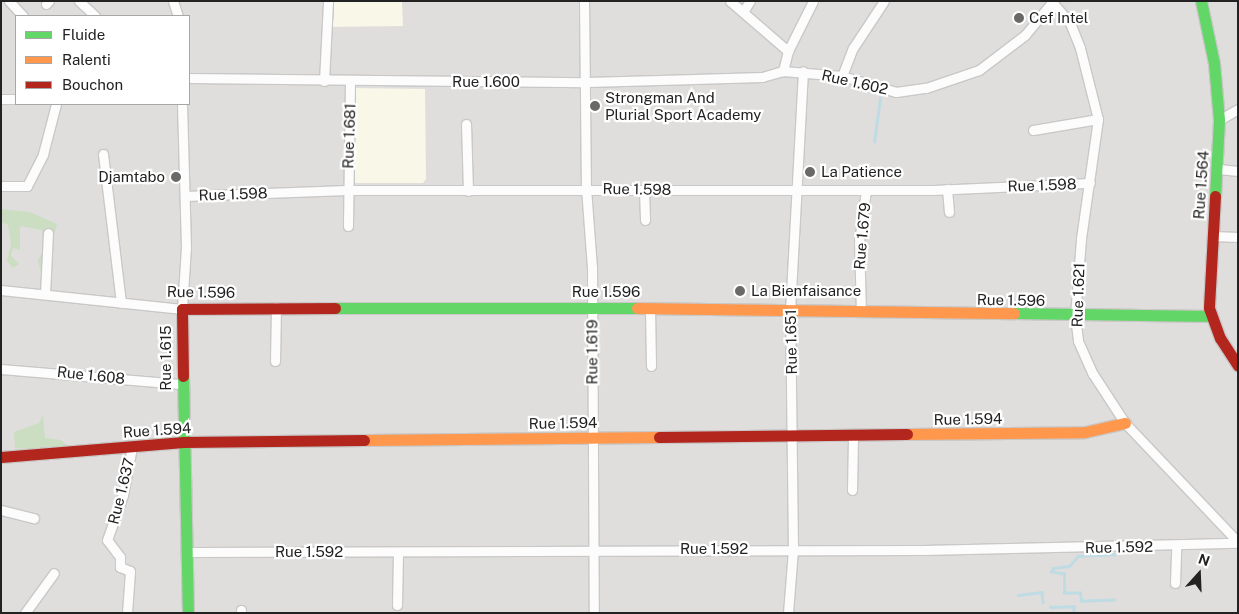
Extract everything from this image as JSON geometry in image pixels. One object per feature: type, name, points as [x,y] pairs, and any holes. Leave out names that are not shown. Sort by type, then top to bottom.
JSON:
[{"type":"street","points":[[9,1],[22,15]]},
{"type":"street","points":[[80,1],[94,15]]},
{"type":"street","points":[[173,1],[178,15]]},
{"type":"street","points":[[324,80],[328,1]]},
{"type":"street","name":"Rue 1.619","points":[[584,1],[586,188],[592,307],[594,613]]},
{"type":"street","points":[[730,1],[788,51]]},
{"type":"street","points":[[743,12],[750,1]]},
{"type":"street","points":[[783,71],[788,51],[813,1]]},
{"type":"street","points":[[842,76],[854,48],[884,1]]},
{"type":"street","name":"Rue 1.564","points":[[1201,1],[1214,63],[1219,120],[1218,169],[1212,236],[1210,316]]},
{"type":"street","name":"Rue 1.602","points":[[783,71],[803,71],[842,76],[896,92],[926,88],[970,73],[1025,35],[1052,2]]},
{"type":"street","name":"Rue 1.621","points":[[1052,2],[1070,23],[1080,48],[1098,119],[1075,316],[1086,361],[1125,423],[1238,542]]},
{"type":"street","name":"Rue 1.600","points":[[190,78],[350,82],[586,82],[762,77],[783,71]]},
{"type":"street","name":"Rue 1.651","points":[[788,613],[792,549],[793,438],[790,311],[794,190],[803,71]]},
{"type":"street","name":"Rue 1.681","points":[[348,226],[350,82]]},
{"type":"street","points":[[1,100],[15,99]]},
{"type":"street","points":[[1,186],[24,189],[27,186],[43,154],[56,105]]},
{"type":"street","name":"Rue 1.615","points":[[182,105],[185,196],[180,384],[190,552],[188,613]]},
{"type":"street","points":[[1219,120],[1238,109]]},
{"type":"street","points":[[1033,130],[1098,119]]},
{"type":"street","points":[[466,124],[468,191]]},
{"type":"street","points":[[103,154],[121,303]]},
{"type":"street","points":[[1218,169],[1238,171]]},
{"type":"street","name":"Rue 1.598","points":[[185,196],[347,190],[468,191],[586,188],[644,190],[947,189],[1090,183]]},
{"type":"street","points":[[947,189],[949,212]]},
{"type":"street","points":[[644,190],[645,220]]},
{"type":"street","name":"Rue 1.679","points":[[861,312],[860,242],[866,190]]},
{"type":"street","points":[[45,294],[48,233]]},
{"type":"street","points":[[1212,236],[1238,237]]},
{"type":"street","name":"Rue 1.596","points":[[1,290],[182,309],[276,307],[592,307],[1075,316],[1210,316]]},
{"type":"street","points":[[275,361],[276,307]]},
{"type":"street","points":[[650,308],[651,366]]},
{"type":"street","points":[[1210,316],[1238,366]]},
{"type":"street","name":"Rue 1.608","points":[[1,369],[180,384]]},
{"type":"street","name":"Rue 1.594","points":[[1,457],[183,442],[593,437],[793,438],[1085,432],[1125,423]]},
{"type":"street","points":[[852,490],[853,436]]},
{"type":"street","name":"Rue 1.637","points":[[127,613],[130,571],[120,567],[120,557],[108,540],[123,494],[132,447]]},
{"type":"street","points":[[1,510],[34,518]]},
{"type":"street","name":"Rue 1.592","points":[[190,552],[1176,546],[1238,542]]},
{"type":"street","points":[[1175,583],[1176,546]]},
{"type":"street","points":[[397,605],[398,552]]},
{"type":"street","points":[[25,613],[54,572]]},
{"type":"shaded area","points":[[1,1],[1238,1],[1238,613],[1,613]]},
{"type":"shaded area","points":[[327,1],[402,1],[403,26],[327,27]]},
{"type":"shaded area","points":[[353,88],[425,89],[426,179],[423,183],[351,183]]},
{"type":"green space","points":[[1,209],[30,212],[57,224],[42,279],[38,260],[44,249],[42,230],[20,226],[20,250],[13,248],[11,256],[19,264],[13,268],[7,261],[11,243],[8,225],[1,222]]},
{"type":"green space","points":[[43,415],[45,438],[61,440],[68,446],[55,451],[15,448],[14,432],[39,423]]},
{"type":"waterway","points":[[874,142],[880,98]]},
{"type":"waterway","points":[[1115,554],[1078,556],[1069,566],[1053,568],[1051,572],[1064,574],[1064,593],[1080,593],[1081,601],[1115,600]]},
{"type":"waterway","points":[[1018,595],[1042,592],[1043,602]]},
{"type":"waterway","points":[[1050,607],[1074,606],[1074,613]]},
{"type":"traffic: fast","points":[[1201,1],[1214,63],[1219,120],[1215,196]]},
{"type":"traffic: fast","points":[[335,308],[637,308]]},
{"type":"traffic: fast","points":[[1014,313],[1211,316]]},
{"type":"traffic: fast","points":[[183,376],[188,613]]},
{"type":"traffic: slow","points":[[637,308],[1014,313]]},
{"type":"traffic: slow","points":[[907,434],[1085,432],[1125,423]]},
{"type":"traffic: slow","points":[[364,440],[659,437]]},
{"type":"traffic: jam","points":[[1215,196],[1209,308],[1220,338],[1238,366]]},
{"type":"traffic: jam","points":[[183,376],[182,309],[335,308]]},
{"type":"traffic: jam","points":[[659,437],[907,434]]},
{"type":"traffic: jam","points":[[1,457],[183,442],[364,440]]},
{"type":"place","name":"Cef Intel","points":[[1019,18]]},
{"type":"place","name":"Strongman And Plurial Sport Academy","points":[[595,106]]},
{"type":"place","name":"La Patience","points":[[810,172]]},
{"type":"place","name":"Djamtabo","points":[[176,177]]},
{"type":"place","name":"La Bienfaisance","points":[[740,291]]}]
